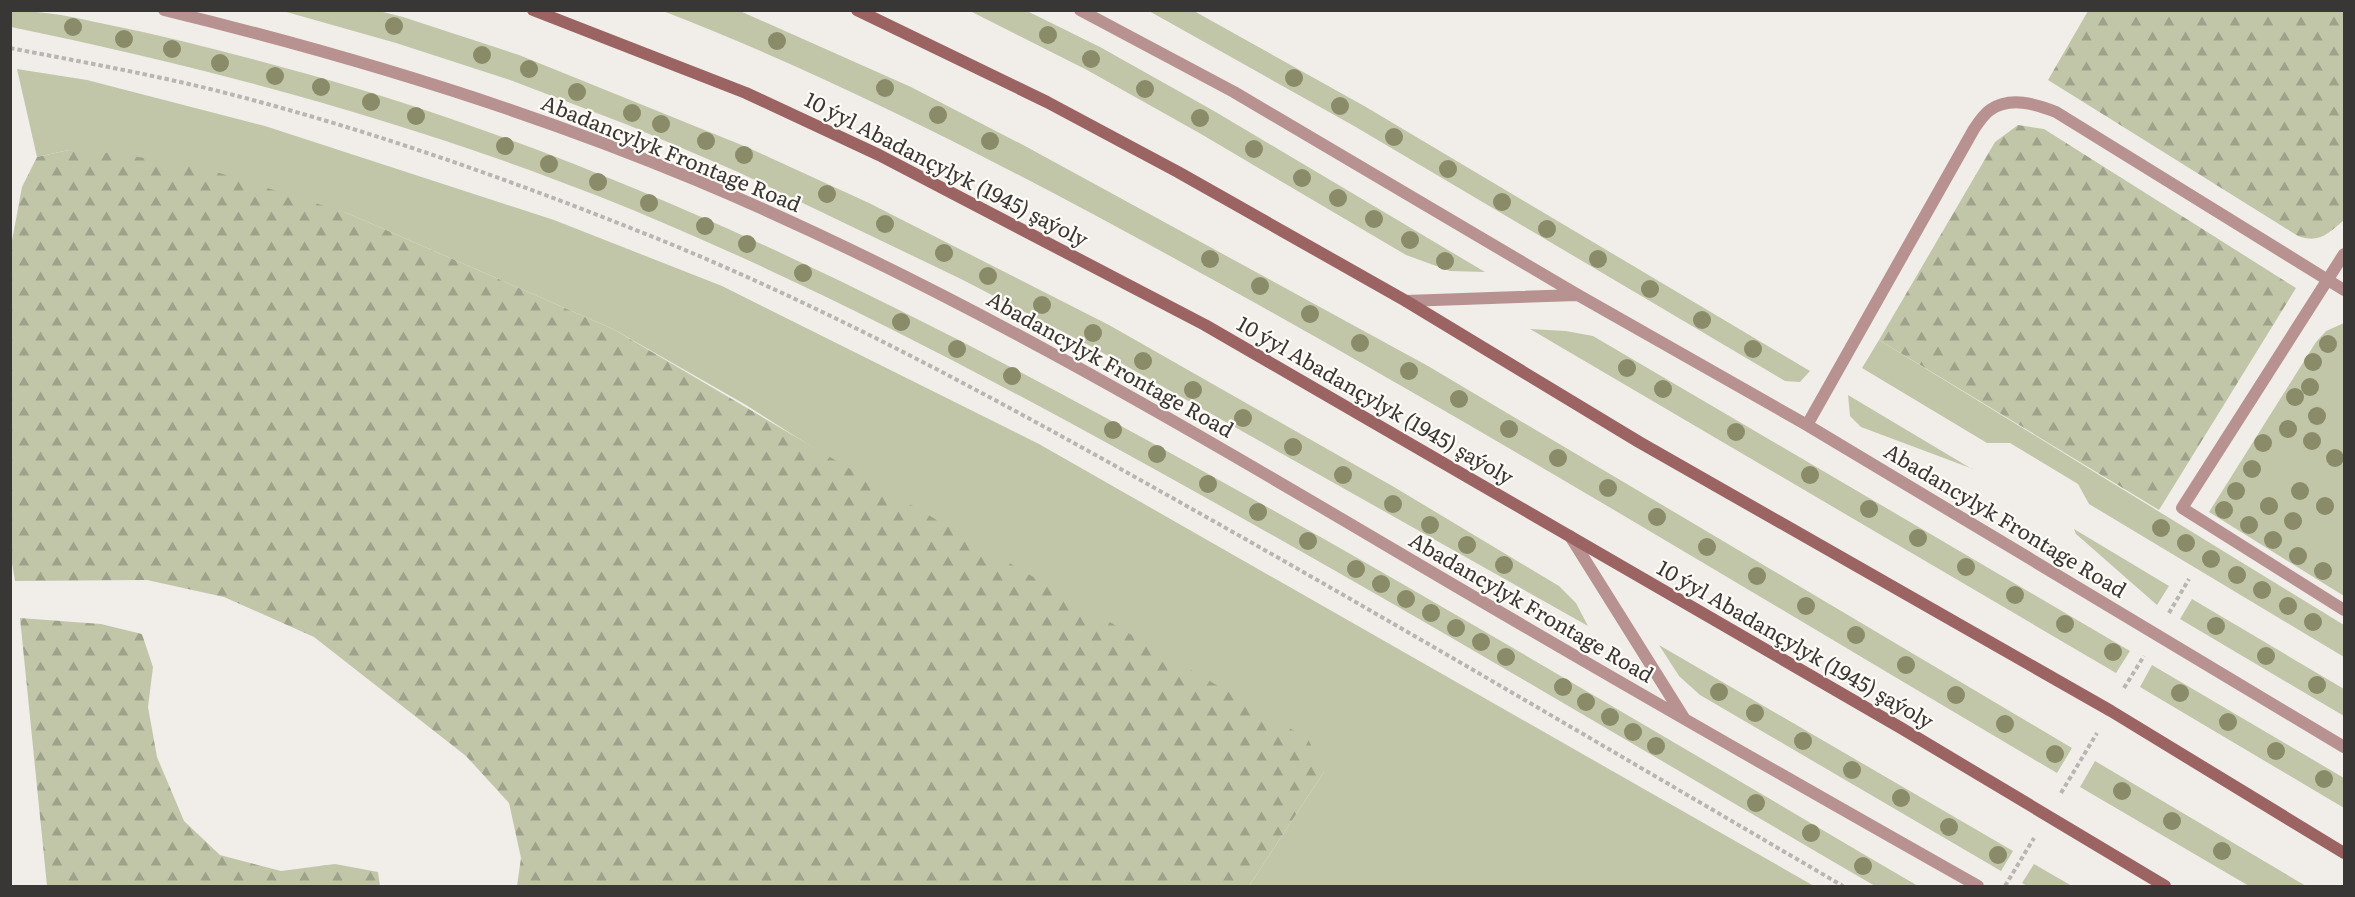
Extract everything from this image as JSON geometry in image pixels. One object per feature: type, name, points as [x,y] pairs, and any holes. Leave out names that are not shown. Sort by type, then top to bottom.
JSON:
[{"type":"main road","name":"10 ýyl Abadançylyk (1945) şaýoly","points":[[533,10],[746,93],[879,155],[1205,325],[1900,728],[2165,886]]},
{"type":"main road","points":[[857,10],[1027,92],[1178,172],[1406,301],[1640,441],[2111,711],[2344,853]]},
{"type":"street","name":"Abadancylyk Frontage Road","points":[[164,10],[367,63],[590,138],[700,182],[830,240],[1065,359],[1686,722],[1978,886]]},
{"type":"street","name":"Abadancylyk Frontage Road","points":[[1080,10],[1234,92],[1578,295],[1807,425],[2344,747]]},
{"type":"street","points":[[1807,425],[1974,129],[1989,110],[2009,103],[2032,103],[2056,112],[2344,290]]},
{"type":"street","points":[[2344,254],[2182,508],[2344,610]]},
{"type":"street","points":[[1406,301],[1578,295]]},
{"type":"street","points":[[1570,536],[1686,722]]},
{"type":"path","points":[[10,48],[209,89],[334,123],[575,207],[675,246],[797,300],[1033,419],[1332,588],[1843,886]]},
{"type":"green space","points":[[10,11],[70,17],[183,41],[311,75],[425,110],[538,150],[649,194],[758,242],[972,347],[1183,460],[1460,617],[1918,886],[1875,886],[1433,627],[1165,475],[886,326],[743,258],[598,196],[454,144],[381,120],[234,79],[11,27]]},
{"type":"green space","points":[[283,11],[379,11],[519,55],[749,148],[869,203],[1109,325],[1394,487],[1559,586],[1576,603],[1588,626],[1096,349],[961,279],[738,172],[628,125],[510,80],[396,43]]},
{"type":"green space","points":[[663,11],[740,11],[911,87],[1025,146],[1428,366],[2072,748],[2057,773],[1458,419],[1185,264],[1039,185],[891,111],[816,75]]},
{"type":"green space","points":[[970,11],[1027,11],[1100,47],[1214,111],[1485,272],[1450,271],[1406,255],[1201,134],[1087,70]]},
{"type":"green space","points":[[1149,11],[1194,11],[1366,107],[1810,371],[1800,382],[1785,381],[1354,126]]},
{"type":"green space","points":[[2088,11],[2344,11],[2344,220],[2318,238],[2298,236],[2048,80]]},
{"type":"green space","points":[[17,69],[87,80],[265,126],[554,220],[722,286],[1039,444],[1814,886],[1249,886],[1324,772],[746,405],[613,329],[347,213],[69,150],[37,157]]},
{"type":"green space","points":[[2018,125],[2044,129],[2296,288],[2159,510],[1879,340],[1995,142]]},
{"type":"green space","points":[[69,150],[122,154],[210,170],[347,213],[613,329],[1308,739],[1324,772],[1249,886],[517,886],[521,858],[509,803],[466,756],[314,637],[224,597],[147,580],[15,581],[10,551],[11,246],[22,187],[37,157]]},
{"type":"green space","points":[[2344,323],[2344,596],[2209,512],[2316,342],[2326,331]]},
{"type":"green space","points":[[1530,329],[1566,331],[1593,336],[2130,651],[2116,673]]},
{"type":"green space","points":[[1879,340],[2344,625],[2344,657],[2089,504],[2078,484],[2010,443],[1987,443],[1862,368]]},
{"type":"green space","points":[[1848,395],[1970,468],[1861,427],[1850,416]]},
{"type":"green space","points":[[2074,529],[2169,586],[2157,605],[2076,534]]},
{"type":"green space","points":[[2192,599],[2344,689],[2344,716],[2180,619]]},
{"type":"green space","points":[[20,618],[101,624],[142,634],[153,667],[148,707],[157,757],[184,821],[220,855],[281,871],[335,864],[378,872],[380,886],[47,886]]},
{"type":"green space","points":[[1659,645],[2013,851],[2001,871],[1700,695],[1679,676]]},
{"type":"green space","points":[[2152,665],[2344,778],[2344,808],[2140,687]]},
{"type":"green space","points":[[2095,761],[2306,886],[2249,886],[2080,787]]},
{"type":"green space","points":[[2034,864],[2072,886],[2027,886],[2022,883]]}]
